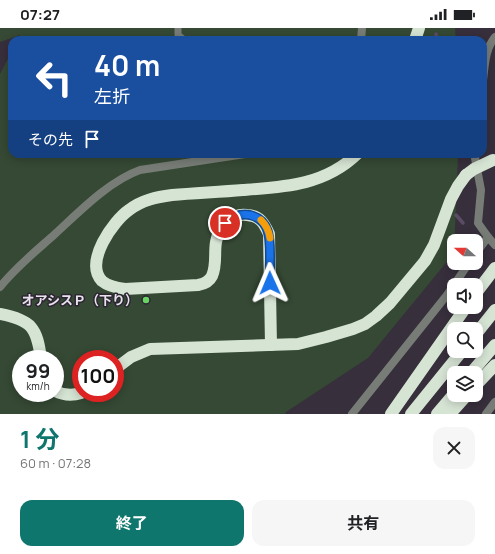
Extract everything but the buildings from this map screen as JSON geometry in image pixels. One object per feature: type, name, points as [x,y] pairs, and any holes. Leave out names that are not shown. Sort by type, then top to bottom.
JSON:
[{"type":"highway","points":[[271,345],[270,244],[269,234],[262,220],[249,215],[240,215],[225,223],[219,232],[216,242],[215,264],[212,278],[206,283],[198,285],[125,289],[107,284],[102,280],[96,268],[97,258],[101,247],[106,236],[127,210],[147,200],[172,195],[277,188],[296,185],[315,180],[330,173],[352,158]]},
{"type":"highway","points":[[124,362],[131,357],[150,349],[298,344],[353,329],[365,324],[390,303],[425,261],[434,245],[451,199],[466,175],[474,168],[494,159]]},
{"type":"highway","points":[[483,284],[495,268]]},
{"type":"highway","points":[[483,325],[495,310]]},
{"type":"highway","points":[[0,314],[27,323],[36,334],[40,350]]},
{"type":"highway","points":[[391,414],[461,314]]},
{"type":"highway","points":[[477,366],[495,345]]},
{"type":"highway","points":[[411,414],[456,358]]},
{"type":"highway","points":[[483,378],[495,365]]},
{"type":"highway","points":[[438,414],[448,402]]},
{"type":"highway","points":[[450,414],[461,402]]},
{"type":"street","points":[[487,51],[490,42],[495,37]]},
{"type":"street","points":[[0,287],[18,267],[106,189],[130,174],[140,170],[219,158]]},
{"type":"street","points":[[475,158],[481,190],[478,223],[495,245]]},
{"type":"street","points":[[483,244],[488,237]]},
{"type":"street","points":[[352,414],[447,295],[464,270]]},
{"type":"street","points":[[486,414],[495,402]]},
{"type":"green space","points":[[0,28],[455,28],[456,36],[20,35],[8,36],[8,39],[0,42]]},
{"type":"green space","points":[[8,59],[8,158],[458,158],[455,234],[447,234],[447,262],[368,358],[285,414],[0,414],[0,74]]},
{"type":"waterway","points":[[456,215],[463,223]]},
{"type":"slow traffic","points":[[261,220],[266,227],[270,238]]},
{"type":"place","name":"オアシスＰ（下り）","points":[[146,300]]},
{"type":"route","points":[[225,223],[240,215],[249,215],[262,220],[269,234],[270,283]]}]
